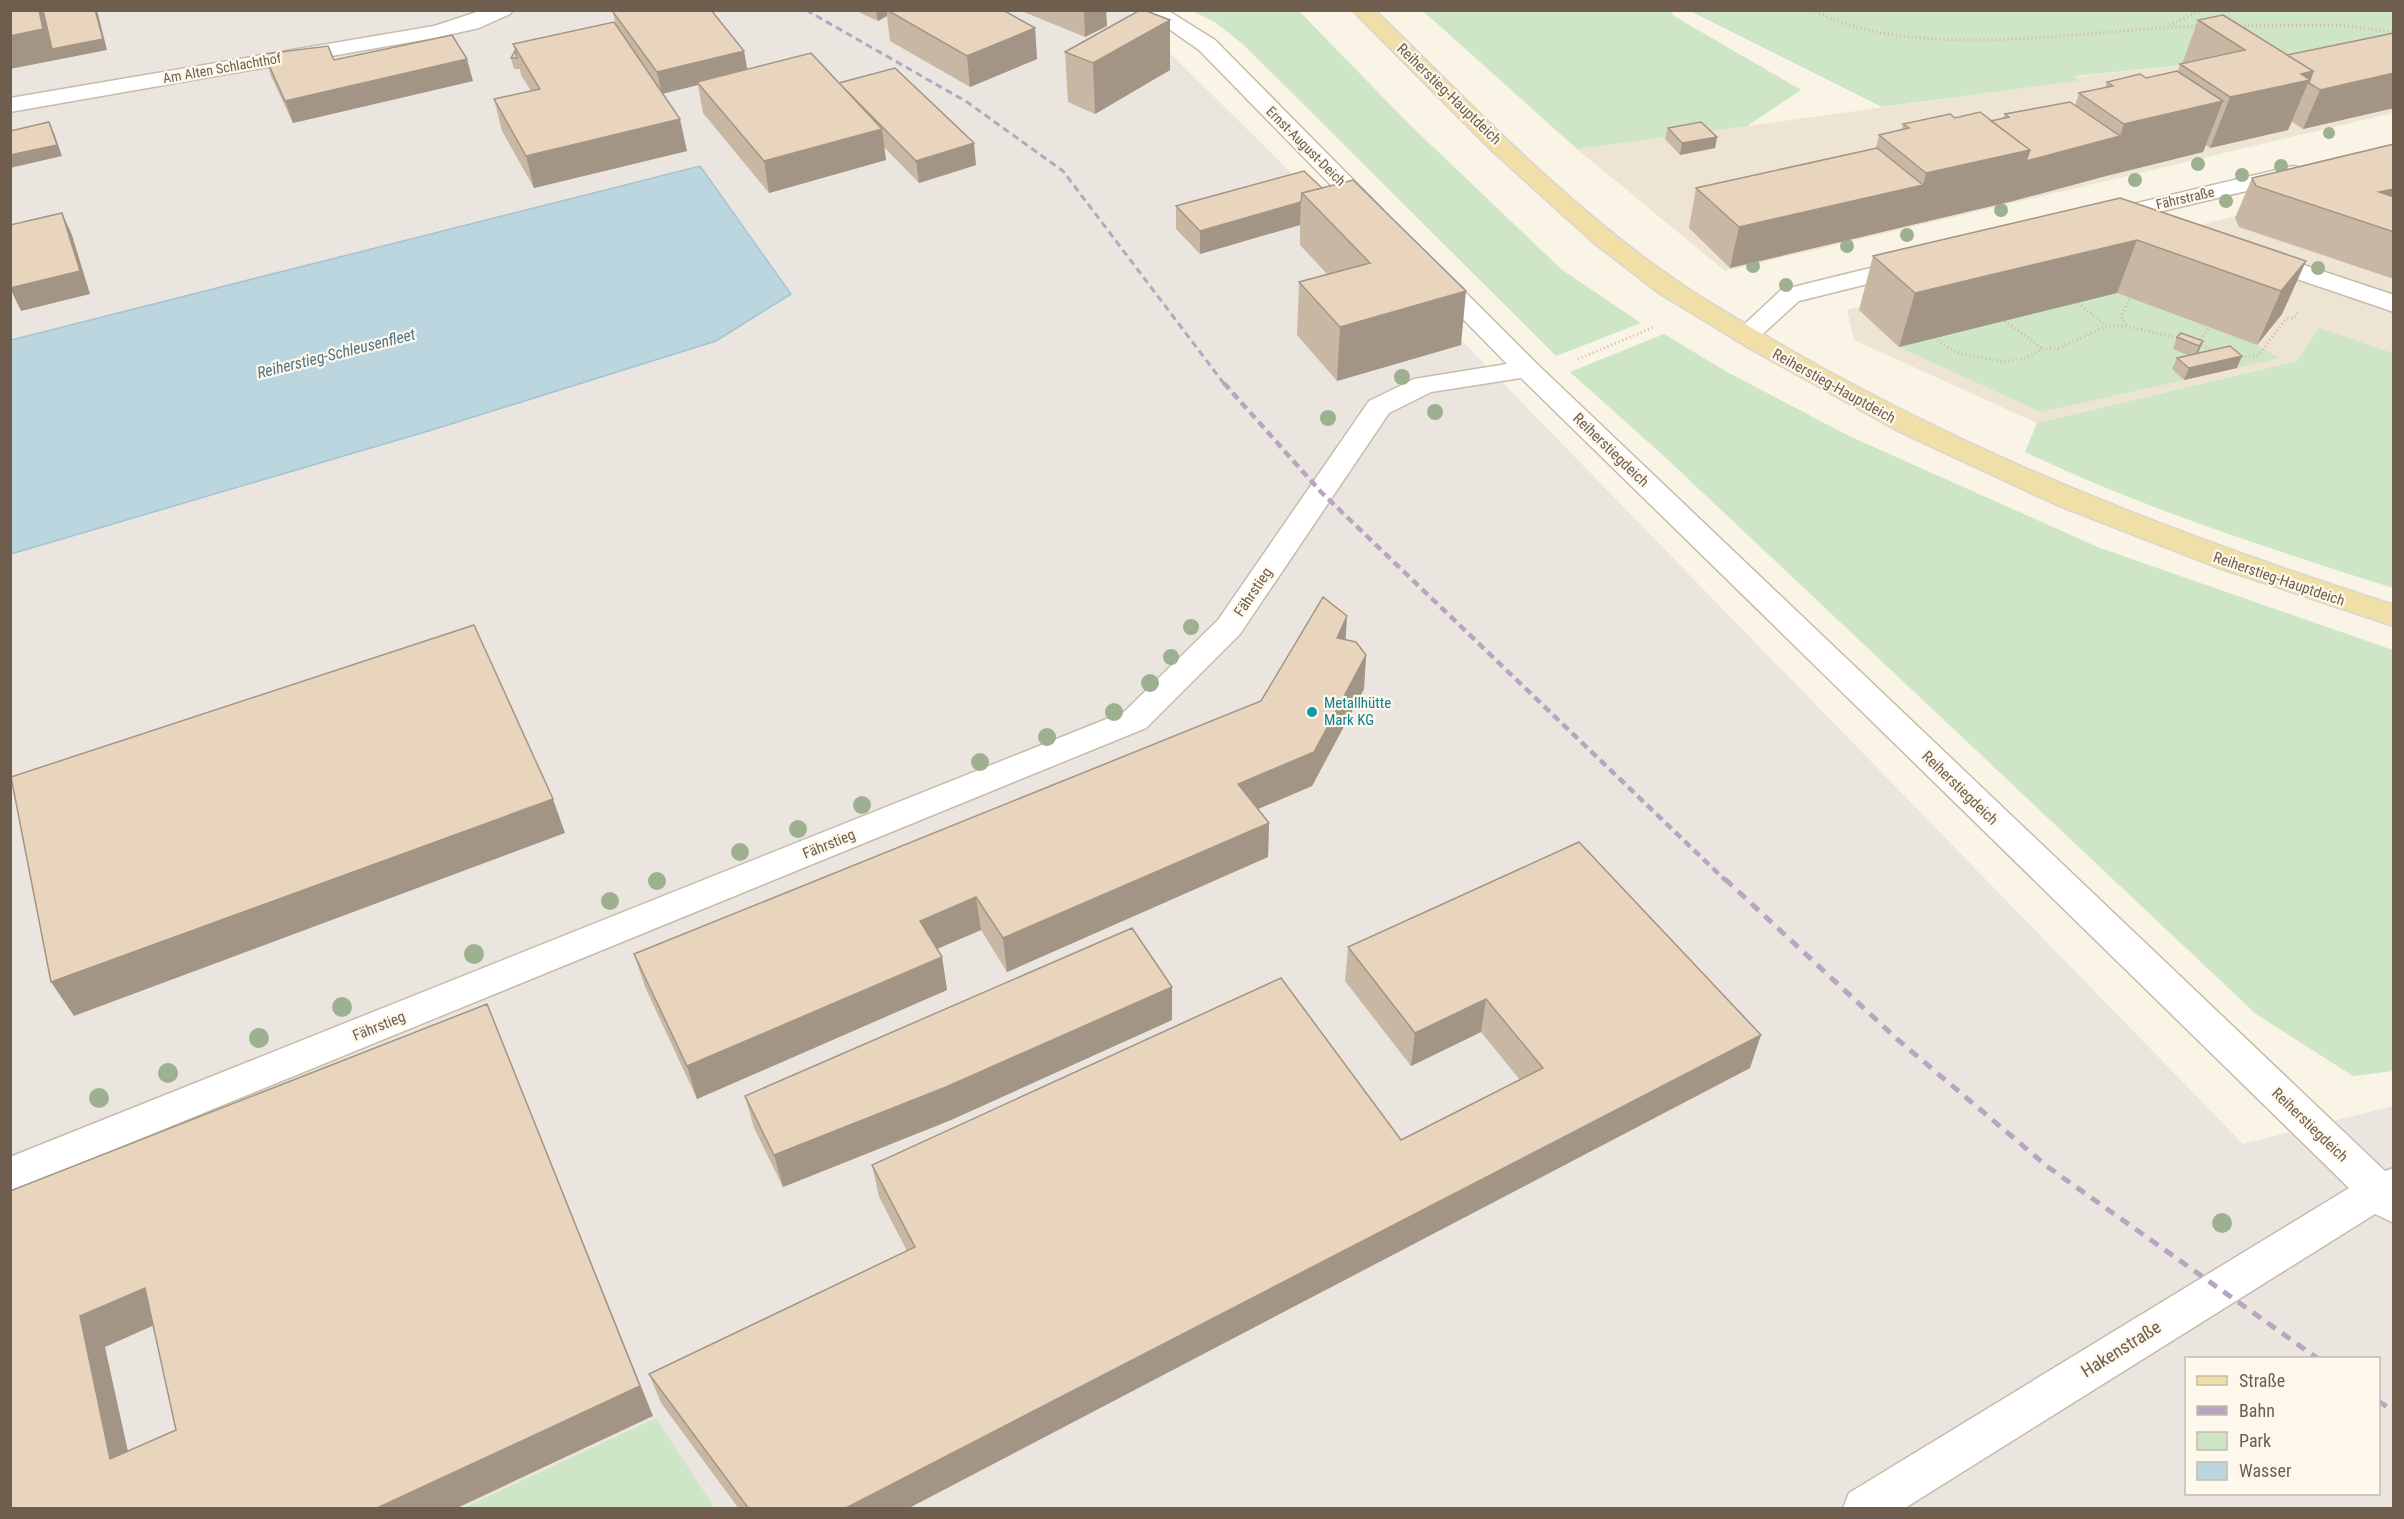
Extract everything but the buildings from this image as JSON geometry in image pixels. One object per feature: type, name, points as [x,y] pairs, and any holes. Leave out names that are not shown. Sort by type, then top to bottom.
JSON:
[{"type":"main road","name":"Reiherstieg-Hauptdeich","points":[[1362,10],[1545,186],[1640,267],[1746,335],[1891,418],[2049,491],[2212,556],[2394,616]]},
{"type":"street","name":"Am Alten Schlachthof","points":[[10,105],[434,32],[471,23],[503,10]]},
{"type":"street","name":"Ernst-August-Deich","points":[[1152,10],[1207,45],[1390,231]]},
{"type":"street","name":"Fährstraße","points":[[2078,224],[2315,168]]},
{"type":"street","points":[[2123,213],[2167,228]]},
{"type":"street","points":[[2234,250],[2394,304]]},
{"type":"street","points":[[1414,255],[1527,369]]},
{"type":"street","points":[[1746,335],[1790,295],[1932,261]]},
{"type":"street","name":"Fährstieg","points":[[10,1175],[1135,720],[1229,627],[1379,407],[1424,385],[1527,369]]},
{"type":"street","name":"Reiherstiegdeich","points":[[1527,369],[2388,1194]]},
{"type":"street","name":"Hakenstraße","points":[[1865,1509],[2388,1194]]},
{"type":"path","points":[[1812,10],[1861,32],[1913,39],[2040,38],[2165,26],[2212,26]]},
{"type":"path","points":[[2165,26],[2203,10]]},
{"type":"path","points":[[2235,26],[2338,25],[2394,32]]},
{"type":"path","points":[[2126,326],[2121,316],[2130,298]]},
{"type":"path","points":[[2078,303],[2107,326]]},
{"type":"path","points":[[2232,357],[2258,355],[2286,320],[2294,318]]},
{"type":"path","points":[[2005,321],[2043,349]]},
{"type":"path","points":[[1934,338],[1957,353],[1989,361],[2004,362],[2025,358],[2043,349],[2058,348],[2107,326],[2126,326],[2198,343],[2221,355],[2212,357]]},
{"type":"path","points":[[2198,343],[2210,327]]},
{"type":"path","points":[[1572,362],[1651,328]]},
{"type":"shaded area","points":[[11,11],[1127,11],[1466,345],[2243,1144],[2393,1106],[2393,1508],[715,1508],[656,1418],[463,1508],[11,1508],[11,554],[435,429],[716,341],[791,294],[700,166],[11,340]]},
{"type":"shaded area","points":[[2266,57],[2393,59],[2393,113],[1725,271],[1577,149],[2077,81],[2072,77]]},
{"type":"shaded area","points":[[2393,178],[2393,353],[2319,328],[2297,361],[2037,423],[1854,340],[1847,310]]},
{"type":"green space","points":[[1192,11],[1299,11],[1409,124],[1561,269],[1641,323],[1556,356],[1245,46],[1215,22]]},
{"type":"green space","points":[[1423,11],[1670,11],[1674,16],[1801,90],[1747,126],[1577,149]]},
{"type":"green space","points":[[1690,11],[2393,11],[2393,59],[2266,57],[2074,76],[2078,81],[1882,107]]},
{"type":"green space","points":[[2117,293],[2257,345],[2279,358],[2237,368],[2173,369],[2184,380],[2041,412],[1899,347]]},
{"type":"green space","points":[[2319,328],[2393,353],[2393,588],[2161,510],[2025,452],[2037,423],[2297,361]]},
{"type":"green space","points":[[1664,334],[1727,372],[1849,436],[2100,548],[2393,650],[2393,1071],[2353,1076],[2256,1014],[1666,458],[1570,372]]},
{"type":"green space","points":[[656,1418],[715,1508],[463,1508]]},
{"type":"water","name":"Reiherstieg-Schleusenfleet","points":[[700,166],[791,294],[716,341],[435,429],[11,554],[11,340]]},
{"type":"railway","points":[[806,10],[967,102],[1063,171],[1225,385]]},
{"type":"railway","points":[[1224,383],[1321,492],[1726,881]]},
{"type":"railway","points":[[1725,879],[1897,1039],[2048,1167],[2316,1357]]},
{"type":"railway","points":[[2380,1402],[2394,1411]]},
{"type":"place","name":"Metallhütte Mark KG","points":[[1312,712]]}]
